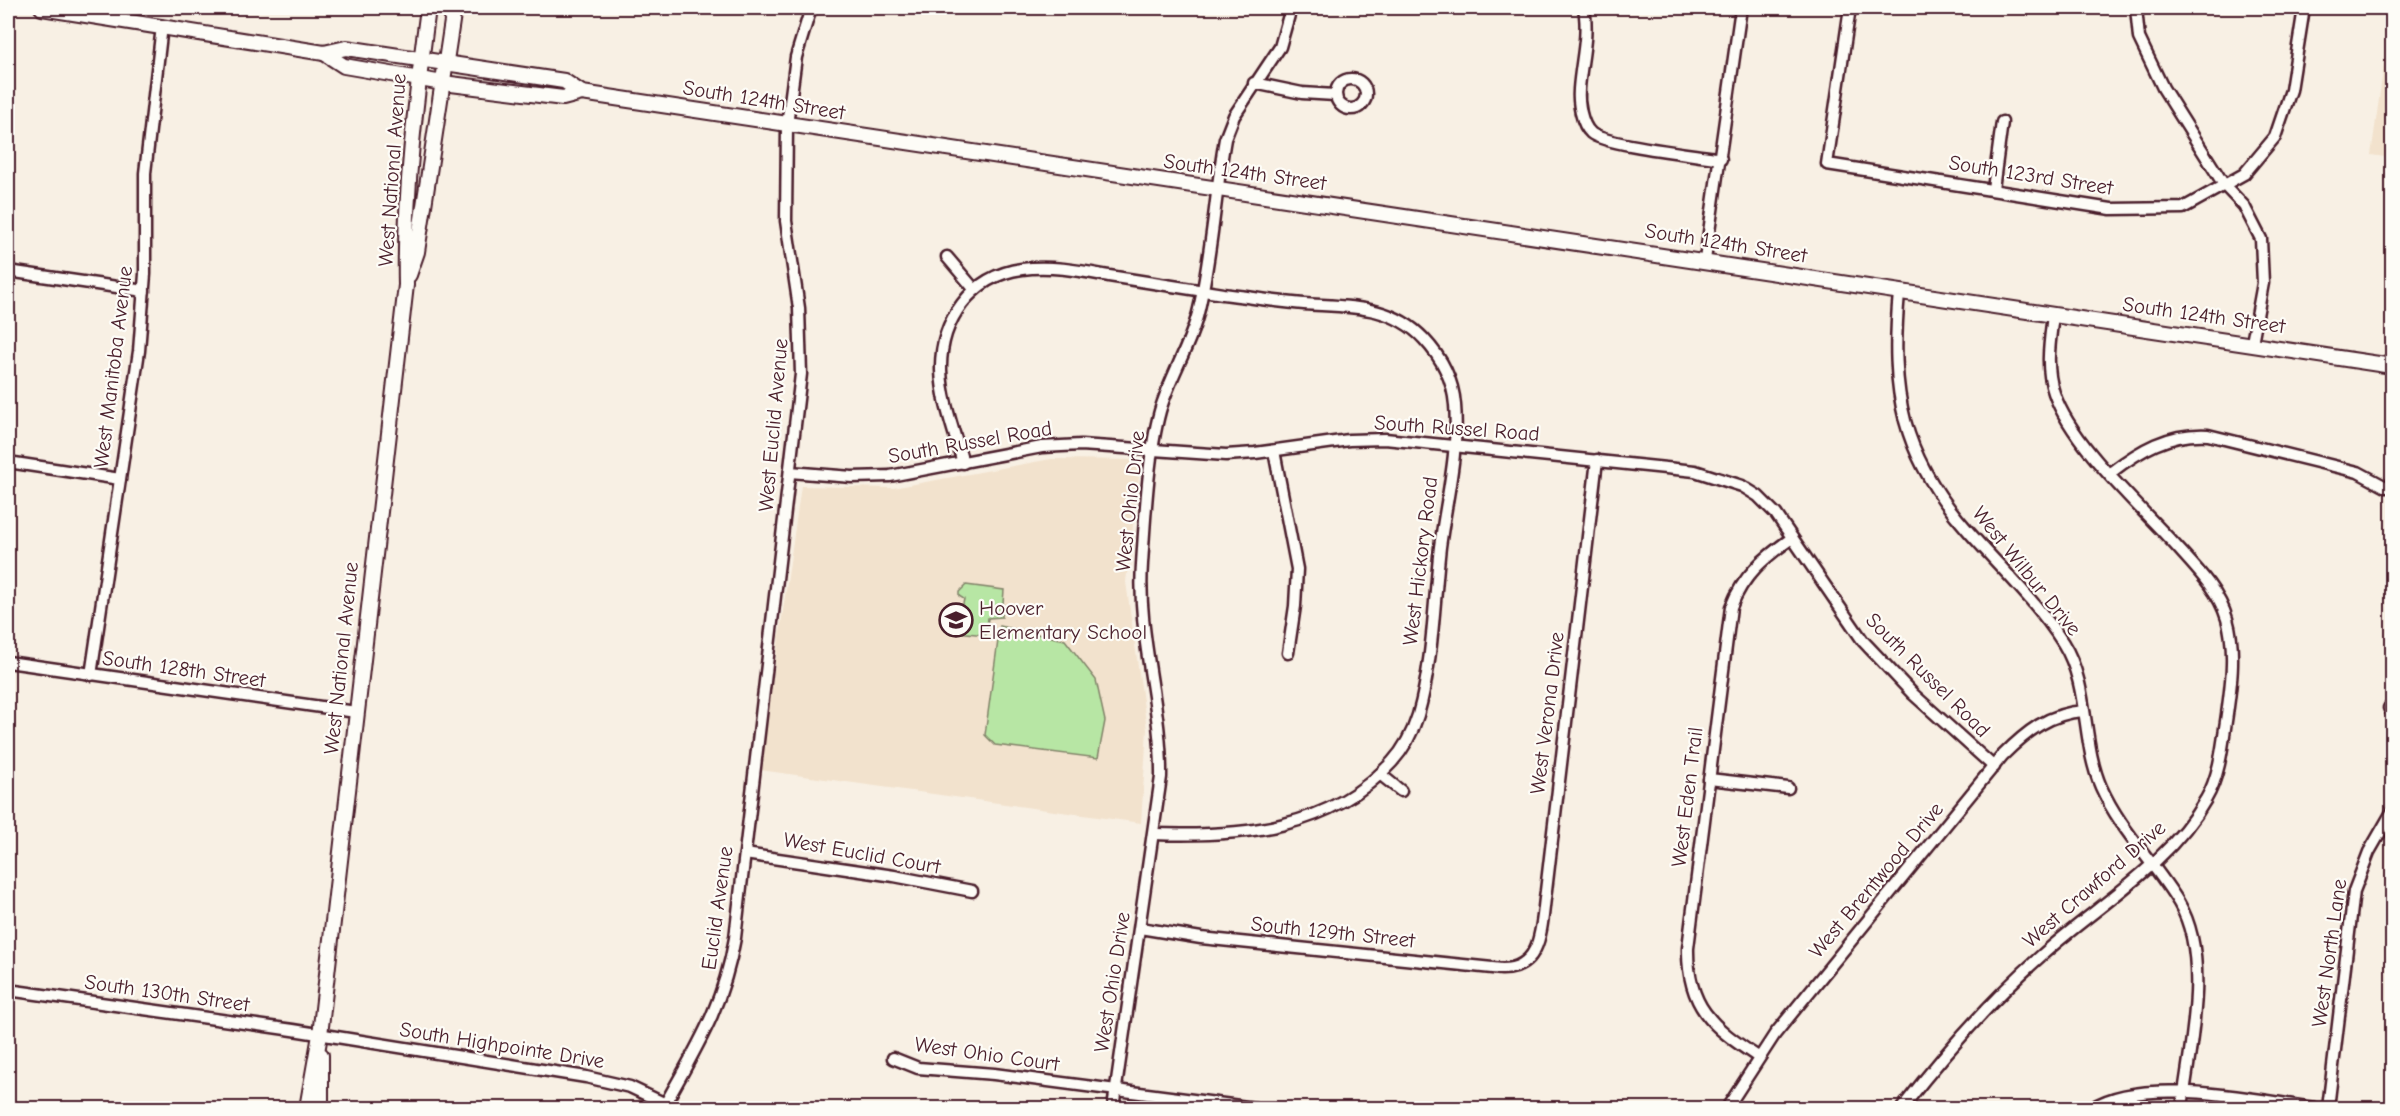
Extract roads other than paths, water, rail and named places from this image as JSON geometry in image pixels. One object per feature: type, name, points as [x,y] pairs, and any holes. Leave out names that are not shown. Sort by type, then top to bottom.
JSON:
[{"type":"street","name":"South 124th Street","points":[[42,8],[324,53],[346,48],[422,58],[564,81],[582,93]]},
{"type":"street","name":"West National Avenue","points":[[307,1108],[320,1035],[406,285],[405,254],[412,138],[428,8]]},
{"type":"street","name":"West National Avenue","points":[[406,285],[417,252],[454,8]]},
{"type":"street","name":"West Euclid Avenue","points":[[764,705],[802,355],[799,308],[786,220],[787,125],[796,57],[811,8]]},
{"type":"street","name":"West Ohio Drive","points":[[1113,1108],[1161,777],[1160,736],[1143,619],[1141,585],[1154,450],[1160,413],[1193,330],[1203,291],[1225,139],[1234,116],[1280,47],[1291,8]]},
{"type":"street","points":[[1584,8],[1586,50],[1578,92],[1583,119],[1592,134],[1611,140],[1721,159]]},
{"type":"street","points":[[1705,260],[1741,8]]},
{"type":"street","name":"South 123rd Street","points":[[1850,8],[1827,164],[2111,209],[2183,208],[2244,174],[2275,137],[2291,90],[2304,8]]},
{"type":"street","points":[[2136,8],[2139,38],[2158,78],[2224,185],[2244,206],[2261,240],[2262,283],[2252,343]]},
{"type":"street","name":"West Manitoba Avenue","points":[[91,675],[139,351],[144,291],[146,173],[162,26]]},
{"type":"street","name":"South 124th Street","points":[[324,53],[344,66],[443,83],[563,98],[582,93],[1705,260],[1900,293],[2252,343],[2392,366]]},
{"type":"street","points":[[1254,83],[1302,93],[1335,95]]},
{"type":"street","points":[[1993,189],[2002,122]]},
{"type":"street","points":[[946,257],[975,290]]},
{"type":"street","name":"West Hickory Road","points":[[963,463],[942,377],[945,336],[955,313],[975,290],[997,276],[1037,268],[1065,269],[1291,303],[1362,307],[1380,311],[1398,320],[1425,340],[1446,371],[1455,405],[1454,444],[1422,702],[1408,739],[1393,761],[1359,791],[1295,823],[1215,835],[1154,834]]},
{"type":"street","points":[[8,271],[144,291]]},
{"type":"street","name":"West Wilbur Drive","points":[[1900,293],[1894,359],[1898,392],[1907,431],[1921,465],[1967,530],[2056,632],[2073,664],[2101,786],[2125,829],[2180,905],[2193,945],[2195,989],[2182,1108]]},
{"type":"street","name":"West Crawford Drive","points":[[1902,1108],[1960,1038],[2017,979],[2151,863],[2192,821],[2213,783],[2225,729],[2232,644],[2223,608],[2211,588],[2074,430],[2054,394],[2048,351],[2053,315]]},
{"type":"street","points":[[2110,473],[2154,443],[2186,435],[2208,435],[2358,472],[2386,487]]},
{"type":"street","name":"South Russel Road","points":[[790,472],[852,477],[890,476],[1042,447],[1094,445],[1226,455],[1274,451],[1348,440],[1386,439],[1454,444],[1695,471],[1730,481],[1751,491],[1765,502],[1863,641],[1913,694],[1994,767]]},
{"type":"street","points":[[1274,451],[1297,569],[1295,606],[1288,653]]},
{"type":"street","name":"West Verona Drive","points":[[1522,965],[1534,954],[1537,946],[1546,891],[1597,460]]},
{"type":"street","points":[[8,462],[120,479]]},
{"type":"street","name":"West Eden Trail","points":[[1758,1057],[1718,1028],[1703,1013],[1690,981],[1688,948],[1731,607],[1744,581],[1757,565],[1792,538]]},
{"type":"street","name":"South 128th Street","points":[[8,662],[356,712]]},
{"type":"street","name":"Euclid Avenue","points":[[668,1107],[724,991],[735,938],[764,705]]},
{"type":"street","name":"West Brentwood Drive","points":[[1727,1108],[1758,1057],[2016,742],[2038,725],[2067,713],[2084,711]]},
{"type":"street","points":[[1380,774],[1401,791]]},
{"type":"street","points":[[1708,779],[1788,788]]},
{"type":"street","name":"West North Lane","points":[[2328,1108],[2354,891],[2369,852],[2392,812]]},
{"type":"street","name":"West Euclid Court","points":[[745,854],[894,876],[972,891]]},
{"type":"street","name":"South 129th Street","points":[[1140,928],[1200,938],[1502,969],[1522,965]]},
{"type":"street","name":"South 130th Street","points":[[8,990],[320,1035]]},
{"type":"street","name":"West National Avenue","points":[[320,1035],[321,1108]]},
{"type":"street","name":"South Highpointe Drive","points":[[320,1035],[596,1078],[630,1087],[668,1107]]},
{"type":"street","name":"West Ohio Court","points":[[893,1058],[918,1068],[994,1074],[1115,1092],[1255,1108]]},
{"type":"street","points":[[2092,1108],[2111,1099],[2137,1092],[2184,1092],[2315,1108]]},
{"type":"place","name":"Hoover Elementary School","points":[[956,620]]}]
